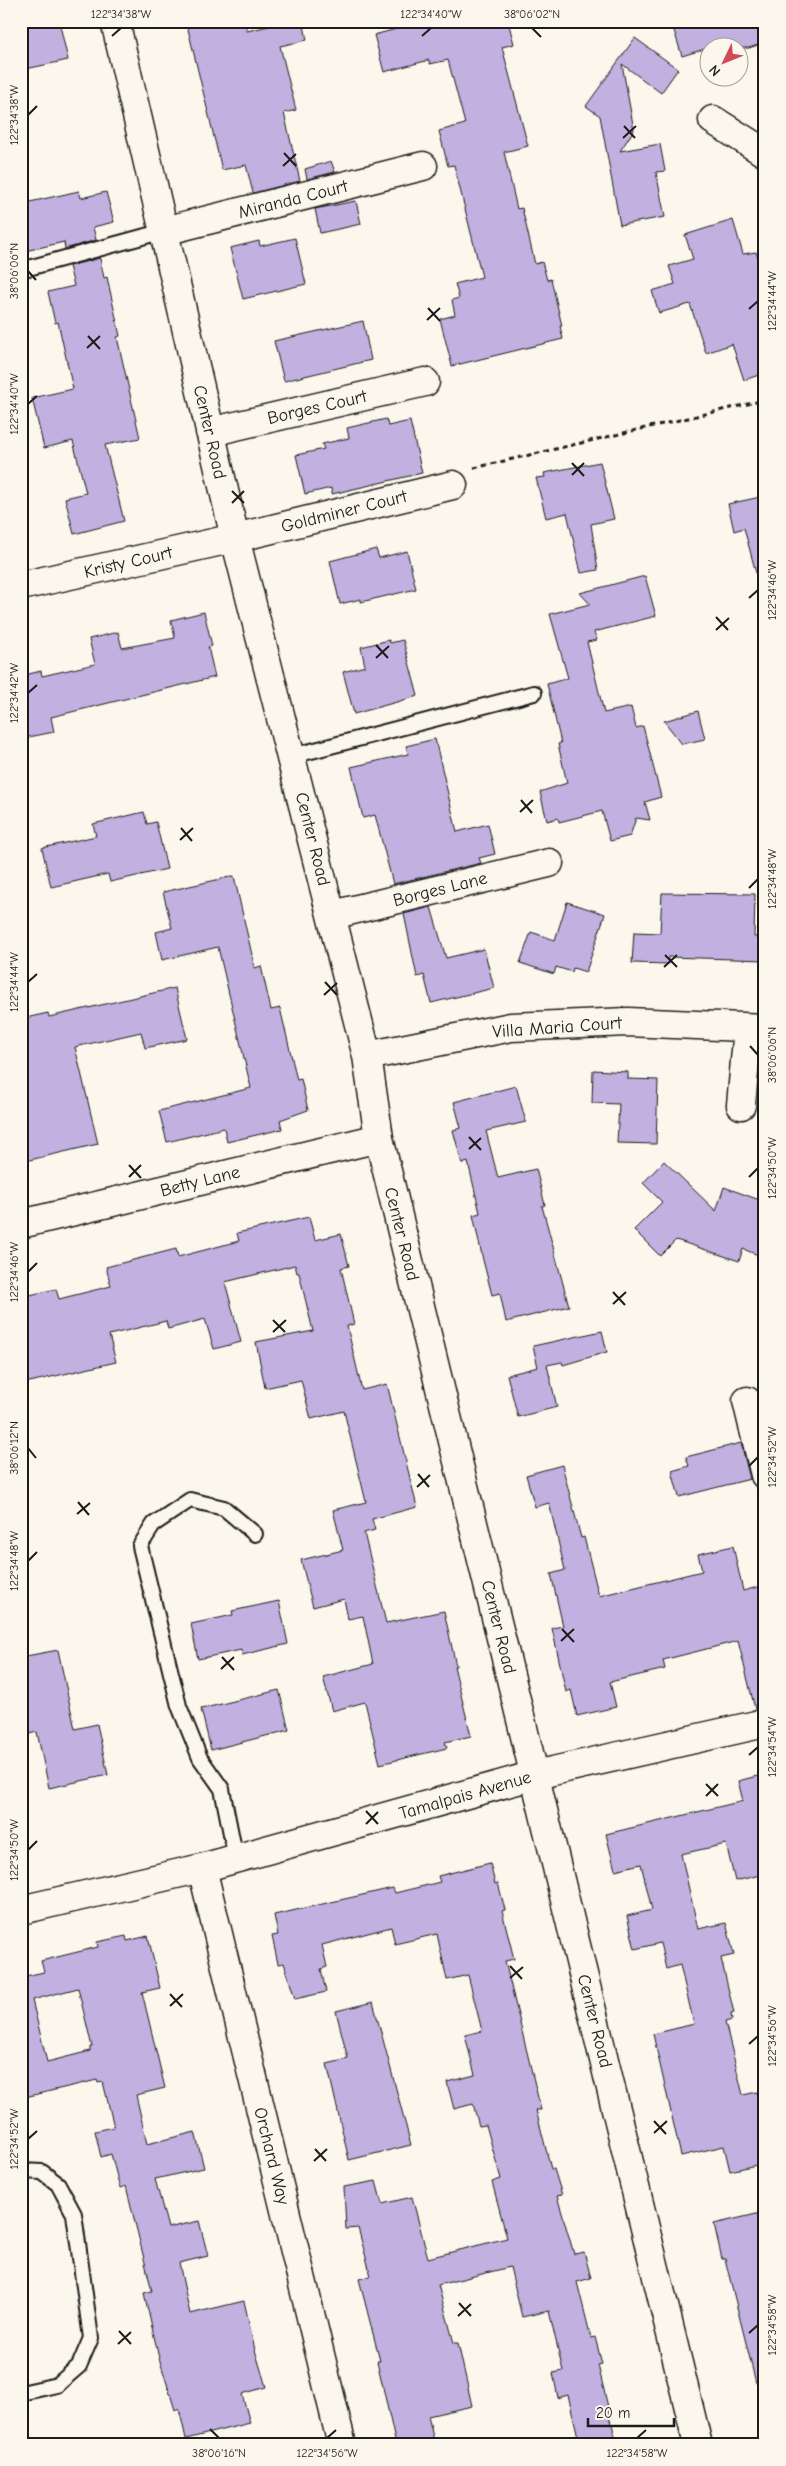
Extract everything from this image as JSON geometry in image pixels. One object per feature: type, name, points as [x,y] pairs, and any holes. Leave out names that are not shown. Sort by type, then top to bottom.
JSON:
[{"type":"street","name":"Center Road","points":[[115,21],[235,538],[367,1056],[379,1138],[698,2445]]},
{"type":"street","points":[[713,120],[765,153]]},
{"type":"street","name":"Miranda Court","points":[[164,231],[423,166]]},
{"type":"street","name":"Borges Court","points":[[210,432],[425,382]]},
{"type":"street","name":"Goldminer Court","points":[[235,538],[453,485]]},
{"type":"street","name":"Kristy Court","points":[[21,586],[235,538]]},
{"type":"street","name":"Borges Lane","points":[[332,915],[549,862]]},
{"type":"street","name":"Villa Maria Court","points":[[367,1056],[511,1027],[628,1022],[756,1028],[741,1105]]},
{"type":"street","name":"Betty Lane","points":[[21,1224],[379,1138]]},
{"type":"street","points":[[747,1401],[765,1475]]},
{"type":"street","name":"Tamalpais Avenue","points":[[21,1910],[202,1868],[535,1775],[765,1723]]},
{"type":"street","name":"Orchard Way","points":[[202,1868],[342,2445]]},
{"type":"lane","points":[[21,270],[164,231]]},
{"type":"lane","points":[[292,756],[534,693]]},
{"type":"lane","points":[[236,1859],[222,1789],[200,1758],[179,1706],[140,1546],[154,1524],[190,1500],[224,1508],[255,1534]]},
{"type":"lane","points":[[21,2171],[42,2172],[58,2184],[74,2214],[91,2338],[80,2366],[57,2385],[21,2393]]},
{"type":"path","points":[[453,485],[476,466],[765,400]]},
{"type":"building","points":[[21,21],[59,21],[68,60],[21,70]]},
{"type":"building","points":[[186,21],[245,21],[247,31],[291,21],[303,21],[307,40],[280,46],[296,110],[284,113],[300,181],[253,193],[246,165],[222,170]]},
{"type":"building","points":[[426,21],[508,21],[514,44],[502,47],[528,146],[504,152],[517,209],[522,208],[535,264],[542,262],[547,280],[551,279],[562,326],[560,326],[563,339],[452,366],[440,319],[455,315],[452,300],[459,298],[455,284],[482,277],[454,165],[448,166],[439,131],[465,124],[448,60],[430,64],[429,60],[384,72],[374,35]]},
{"type":"building","points":[[671,21],[758,21],[764,43],[748,48],[748,38],[698,38],[698,51],[682,56]]},
{"type":"building","points":[[635,38],[678,69],[661,93],[622,64],[634,130],[620,151],[660,144],[665,171],[656,172],[665,217],[620,225],[600,116],[586,106]]},
{"type":"building","points":[[331,161],[335,172],[307,179],[305,169]]},
{"type":"building","points":[[79,191],[81,198],[106,192],[114,222],[93,227],[96,240],[65,249],[64,242],[21,252],[21,204]]},
{"type":"building","points":[[356,201],[361,224],[320,233],[315,209]]},
{"type":"building","points":[[733,220],[743,254],[756,252],[765,281],[765,373],[744,380],[732,344],[706,353],[690,304],[659,313],[652,291],[675,284],[669,266],[693,259],[685,235]]},
{"type":"building","points":[[295,238],[306,284],[243,299],[230,248],[259,241],[260,246]]},
{"type":"building","points":[[100,258],[104,278],[107,277],[120,336],[117,337],[140,438],[105,445],[124,521],[74,534],[65,498],[86,493],[73,441],[44,448],[32,398],[73,389],[58,322],[55,323],[48,292],[74,286],[69,266]]},
{"type":"building","points":[[363,321],[371,360],[284,381],[274,341]]},
{"type":"building","points":[[386,419],[388,426],[410,421],[422,473],[332,494],[331,488],[305,494],[296,455],[324,449],[322,444],[349,438],[347,428]]},
{"type":"building","points":[[600,462],[614,519],[591,524],[598,570],[581,573],[567,513],[546,518],[536,478],[545,477],[544,473]]},
{"type":"building","points":[[765,496],[765,576],[757,577],[744,528],[734,531],[728,504]]},
{"type":"building","points":[[376,549],[379,558],[407,551],[416,589],[361,602],[361,599],[340,604],[330,561]]},
{"type":"building","points":[[645,576],[656,616],[594,632],[597,640],[587,642],[604,713],[631,707],[636,728],[643,726],[661,797],[645,802],[650,820],[636,818],[630,836],[610,841],[602,811],[559,822],[558,818],[547,821],[540,792],[567,783],[558,744],[561,743],[547,684],[568,678],[550,614],[590,604],[580,593]]},
{"type":"building","points":[[204,612],[212,646],[208,647],[215,677],[51,717],[54,732],[24,738],[21,725],[21,676],[41,671],[42,676],[95,664],[89,639],[118,632],[122,648],[175,638],[171,620]]},
{"type":"building","points":[[389,640],[390,643],[403,640],[418,696],[354,714],[343,672],[365,666],[361,647]]},
{"type":"building","points":[[698,711],[705,739],[682,744],[664,721]]},
{"type":"building","points":[[435,739],[457,832],[488,824],[495,854],[479,858],[481,863],[393,884],[375,815],[363,818],[351,767],[408,754],[406,746]]},
{"type":"building","points":[[144,812],[147,824],[156,822],[167,869],[110,882],[108,874],[51,887],[42,848],[96,836],[93,824]]},
{"type":"building","points":[[234,876],[255,968],[261,966],[271,1010],[280,1008],[297,1080],[301,1079],[308,1110],[280,1120],[282,1129],[227,1142],[224,1128],[167,1142],[159,1111],[251,1088],[218,947],[162,960],[156,932],[172,928],[163,892]]},
{"type":"building","points":[[662,893],[755,894],[754,937],[765,937],[765,960],[668,957],[668,964],[632,963],[634,932],[660,933]]},
{"type":"building","points":[[567,902],[605,914],[586,972],[573,968],[572,972],[556,967],[554,974],[520,963],[531,932],[555,940]]},
{"type":"building","points":[[431,907],[446,958],[484,949],[494,988],[431,1003],[424,975],[417,977],[404,914]]},
{"type":"building","points":[[175,988],[187,1039],[145,1048],[141,1032],[75,1047],[98,1144],[21,1162],[21,1019],[48,1013],[49,1017]]},
{"type":"building","points":[[593,1070],[628,1072],[628,1079],[658,1080],[656,1144],[617,1143],[619,1104],[592,1103]]},
{"type":"building","points":[[516,1086],[526,1122],[486,1131],[498,1178],[536,1169],[545,1205],[542,1206],[569,1306],[506,1322],[500,1293],[492,1295],[483,1260],[473,1215],[480,1213],[468,1162],[462,1164],[453,1130],[461,1128],[454,1102]]},
{"type":"building","points":[[664,1161],[716,1211],[724,1187],[765,1202],[765,1238],[758,1255],[743,1249],[739,1261],[676,1240],[660,1256],[634,1230],[662,1202],[643,1183]]},
{"type":"building","points":[[309,1217],[315,1240],[341,1234],[349,1266],[341,1268],[354,1324],[347,1326],[362,1390],[387,1384],[417,1507],[372,1519],[375,1530],[364,1533],[386,1623],[444,1611],[456,1666],[454,1666],[471,1736],[445,1742],[447,1748],[380,1764],[365,1702],[332,1711],[323,1677],[373,1664],[363,1616],[348,1619],[344,1599],[313,1607],[301,1560],[343,1550],[333,1510],[366,1502],[344,1411],[311,1419],[301,1380],[265,1388],[256,1342],[313,1331],[299,1273],[297,1273],[295,1265],[225,1282],[241,1342],[214,1349],[205,1319],[168,1329],[166,1321],[109,1335],[116,1362],[21,1384],[21,1297],[56,1289],[59,1299],[111,1286],[106,1267],[176,1249],[178,1257],[239,1241],[237,1233]]},
{"type":"building","points":[[602,1331],[607,1352],[563,1365],[562,1362],[547,1365],[557,1407],[518,1417],[507,1375],[538,1367],[533,1346]]},
{"type":"building","points":[[741,1443],[750,1479],[679,1497],[672,1471],[689,1466],[686,1457]]},
{"type":"building","points":[[562,1465],[581,1538],[584,1537],[599,1596],[702,1571],[698,1554],[733,1546],[743,1591],[765,1585],[765,1708],[755,1709],[738,1641],[663,1660],[665,1669],[610,1682],[616,1707],[577,1716],[571,1690],[566,1692],[552,1628],[563,1626],[551,1574],[565,1570],[549,1503],[535,1507],[526,1475]]},
{"type":"building","points":[[279,1601],[288,1644],[242,1655],[241,1650],[198,1659],[191,1624],[233,1615],[232,1611]]},
{"type":"building","points":[[58,1650],[75,1729],[97,1724],[108,1775],[49,1788],[37,1732],[21,1736],[21,1657]]},
{"type":"building","points":[[279,1690],[289,1730],[211,1750],[201,1709]]},
{"type":"building","points":[[765,1774],[765,1874],[735,1881],[726,1844],[681,1854],[698,1929],[726,1923],[734,1955],[721,1958],[734,2013],[731,2014],[732,2020],[725,2022],[743,2095],[757,2092],[765,2123],[765,2163],[730,2171],[724,2146],[681,2156],[653,2034],[694,2024],[680,1965],[666,1969],[660,1943],[635,1949],[627,1916],[652,1910],[641,1864],[615,1870],[606,1834],[743,1801],[738,1781]]},
{"type":"building","points":[[490,1863],[495,1884],[498,1883],[505,1910],[502,1911],[514,1959],[505,1961],[541,2110],[536,2110],[551,2169],[554,2169],[562,2195],[557,2196],[574,2254],[584,2252],[591,2278],[577,2282],[591,2338],[595,2337],[602,2364],[598,2365],[617,2445],[580,2445],[568,2395],[558,2398],[553,2373],[563,2371],[549,2311],[522,2317],[510,2267],[438,2285],[454,2343],[458,2343],[472,2406],[428,2416],[435,2445],[396,2445],[377,2361],[380,2361],[359,2279],[371,2276],[358,2228],[346,2229],[344,2187],[376,2181],[382,2204],[412,2197],[428,2258],[507,2238],[492,2182],[501,2179],[486,2125],[479,2126],[473,2104],[454,2109],[447,2082],[475,2075],[465,2035],[482,2031],[468,1975],[447,1980],[437,1934],[395,1944],[391,1927],[322,1945],[327,1967],[321,1969],[326,1992],[295,1999],[284,1963],[278,1964],[272,1936],[278,1935],[274,1915],[393,1888],[395,1893],[440,1882],[438,1876]]},
{"type":"building","points":[[126,1936],[127,1941],[148,1936],[160,1988],[142,1992],[165,2088],[136,2095],[147,2144],[195,2132],[204,2168],[155,2179],[168,2228],[199,2221],[208,2256],[179,2263],[190,2314],[244,2301],[266,2387],[242,2394],[250,2423],[186,2439],[179,2408],[175,2410],[159,2358],[144,2293],[152,2291],[126,2186],[120,2188],[111,2154],[101,2157],[95,2131],[114,2127],[103,2082],[98,2083],[97,2080],[21,2098],[21,1977],[44,1972],[41,1961],[98,1947],[97,1942]],"holes":[[[78,1988],[92,2047],[90,2047],[90,2051],[47,2062],[32,2000]]]},
{"type":"building","points":[[373,2002],[411,2145],[349,2160],[327,2064],[348,2059],[336,2011]]},
{"type":"building","points":[[765,2212],[765,2382],[756,2383],[725,2259],[722,2259],[714,2224]]}]
